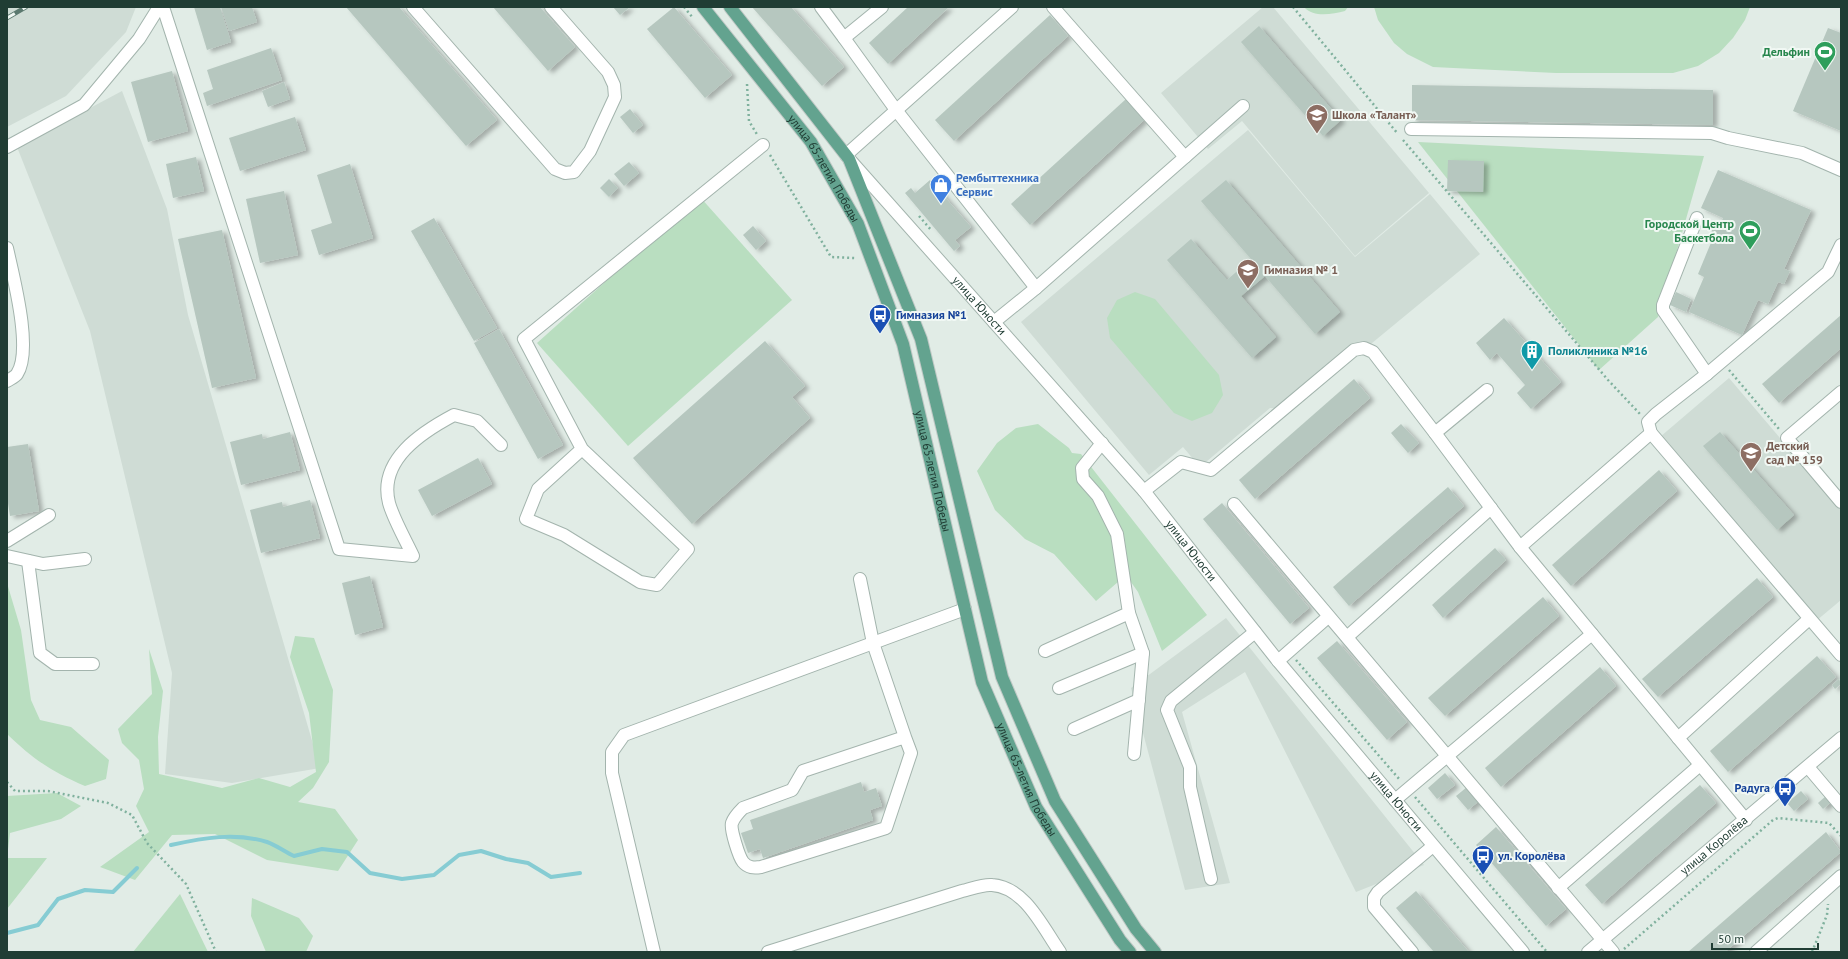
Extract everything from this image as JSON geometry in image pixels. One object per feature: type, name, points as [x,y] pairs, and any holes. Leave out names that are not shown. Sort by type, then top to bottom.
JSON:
[{"type":"main road","name":"улица 65-летия Победы","points":[[702,7],[811,142],[858,224],[903,344],[982,682],[1036,807],[1120,940],[1130,952]]},
{"type":"main road","name":"улица 65-летия Победы","points":[[730,7],[848,157],[921,339],[1002,677],[1055,802],[1136,929],[1155,952]]},
{"type":"street","points":[[7,146],[84,105],[139,39],[150,24],[158,7]]},
{"type":"street","points":[[163,7],[339,549],[413,556],[389,503],[387,483],[398,457],[429,429],[454,415],[477,421],[501,445]]},
{"type":"street","points":[[412,7],[555,169],[565,173],[574,172],[590,151],[615,98],[614,85],[608,72],[551,7]]},
{"type":"street","points":[[820,7],[896,110],[1036,288]]},
{"type":"street","points":[[844,38],[882,7]]},
{"type":"street","points":[[848,157],[896,110],[1012,7]]},
{"type":"street","points":[[1053,7],[1185,157]]},
{"type":"street","points":[[994,322],[1036,288],[1243,106]]},
{"type":"street","points":[[1412,129],[1712,133],[1728,138],[1802,153],[1841,170]]},
{"type":"street","points":[[582,449],[538,489],[526,519],[564,535],[640,582],[657,585],[688,549],[582,449],[524,339],[763,145]]},
{"type":"street","name":"улица Юности","points":[[848,157],[1144,491],[1278,661],[1523,952]]},
{"type":"street","points":[[1697,218],[1663,305],[1663,310],[1707,374]]},
{"type":"street","points":[[1520,548],[1650,428],[1656,414],[1707,374],[1828,272],[1841,245]]},
{"type":"street","points":[[7,248],[20,311],[24,350],[17,373],[7,382]]},
{"type":"street","points":[[1144,491],[1181,462],[1211,470],[1354,350],[1359,348],[1368,349],[1372,352],[1435,433],[1520,548],[1746,820]]},
{"type":"street","points":[[1435,433],[1487,390]]},
{"type":"street","points":[[1841,392],[1787,438],[1841,502]]},
{"type":"street","points":[[1650,428],[1808,619],[1841,655]]},
{"type":"street","points":[[1102,443],[1082,468],[1083,480],[1098,496],[1117,534],[1129,613],[1144,653],[1134,754]]},
{"type":"street","points":[[1234,504],[1328,617],[1347,637],[1613,952]]},
{"type":"street","points":[[1347,637],[1491,508]]},
{"type":"street","points":[[7,541],[49,515]]},
{"type":"street","points":[[7,556],[43,564],[85,559]]},
{"type":"street","points":[[28,561],[40,653],[55,664],[93,664]]},
{"type":"street","points":[[860,579],[873,643],[911,753],[886,828],[761,868],[753,868],[742,861],[732,831],[732,824],[738,813],[743,808],[792,790],[803,770],[905,737]]},
{"type":"street","points":[[654,952],[612,773],[612,752],[624,735],[965,609]]},
{"type":"street","points":[[1045,651],[1129,613]]},
{"type":"street","points":[[1278,661],[1328,617]]},
{"type":"street","points":[[1678,738],[1808,619]]},
{"type":"street","points":[[1211,879],[1190,787],[1190,767],[1167,710],[1170,701],[1255,632]]},
{"type":"street","points":[[1395,800],[1592,634]]},
{"type":"street","points":[[1060,688],[1144,653]]},
{"type":"street","points":[[1074,729],[1139,700]]},
{"type":"street","name":"улица Королёва","points":[[1588,952],[1746,820],[1841,738]]},
{"type":"street","points":[[1558,888],[1700,765]]},
{"type":"street","points":[[1808,767],[1841,806]]},
{"type":"street","points":[[1412,952],[1374,907],[1374,898],[1378,892],[1433,846]]},
{"type":"street","points":[[1756,952],[1841,876]]},
{"type":"street","points":[[768,952],[962,891],[991,884],[1011,890],[1030,909],[1060,952]]},
{"type":"path","points":[[1293,7],[1429,171],[1650,428]]},
{"type":"path","points":[[1721,362],[1787,438]]},
{"type":"path","points":[[7,782],[15,791],[48,791],[108,802],[132,815],[147,843],[186,884],[216,952]]},
{"type":"path","points":[[1621,952],[1773,820],[1778,818],[1829,823],[1841,836]]},
{"type":"path","points":[[1812,952],[1829,907],[1826,897],[1822,894]]},
{"type":"shaded area","points":[[7,7],[136,7],[126,32],[66,96],[7,127]]},
{"type":"shaded area","name":"Школа «Талант»","points":[[1263,7],[1273,7],[1429,193],[1355,256],[1242,121],[1208,149],[1161,93]]},
{"type":"shaded area","points":[[122,91],[167,209],[188,315],[320,768],[232,783],[165,774],[172,673],[90,331],[17,147]]},
{"type":"shaded area","name":"Гимназия № 1","points":[[1248,130],[1355,257],[1430,194],[1480,254],[1292,409],[1270,408],[1200,467],[1183,447],[1149,475],[1021,322]]},
{"type":"shaded area","name":"Детский сад № 159","points":[[1729,378],[1841,510],[1841,600],[1816,621],[1660,437]]},
{"type":"shaded area","points":[[1226,618],[1424,865],[1356,892],[1245,672],[1182,712],[1230,883],[1185,890],[1131,688]]},
{"type":"green space","points":[[1304,7],[1348,7],[1345,11],[1318,14],[1313,13]]},
{"type":"green space","points":[[1374,7],[1750,7],[1745,20],[1733,38],[1719,53],[1698,66],[1673,73],[1556,73],[1433,67],[1407,54],[1394,43],[1378,20]]},
{"type":"green space","points":[[1418,142],[1704,156],[1658,317],[1599,370]]},
{"type":"green space","points":[[700,197],[792,300],[628,446],[537,343]]},
{"type":"green space","points":[[1135,292],[1155,299],[1219,375],[1223,395],[1212,413],[1192,421],[1174,413],[1110,338],[1107,318],[1117,300]]},
{"type":"green space","points":[[1038,424],[1069,448],[1072,453],[1081,454],[1207,615],[1162,651],[1138,592],[1126,575],[1096,601],[1054,554],[1025,539],[995,510],[977,471],[997,443],[1016,428]]},
{"type":"green space","points":[[7,583],[21,630],[31,700],[40,720],[71,727],[109,760],[106,779],[85,786],[73,781],[43,764],[7,734]]},
{"type":"green space","points":[[295,636],[314,638],[333,690],[329,762],[313,788],[298,802],[335,809],[358,840],[338,871],[267,860],[215,834],[172,835],[135,880],[100,867],[149,832],[136,806],[144,789],[139,760],[122,743],[118,729],[152,694],[149,649],[163,691],[158,737],[159,774],[222,788],[259,778],[290,787],[316,772],[309,713],[290,657]]},
{"type":"green space","points":[[57,793],[81,806],[61,819],[10,833],[7,858],[7,796]]},
{"type":"green space","points":[[7,858],[47,858],[7,909]]},
{"type":"green space","points":[[180,894],[208,952],[133,952]]},
{"type":"green space","points":[[252,898],[299,918],[313,936],[306,952],[266,952],[251,916]]},
{"type":"building","points":[[194,7],[220,7],[231,42],[207,50]]},
{"type":"building","points":[[221,7],[252,7],[257,22],[229,31]]},
{"type":"building","points":[[346,7],[399,7],[497,120],[466,146]]},
{"type":"building","points":[[493,7],[540,7],[575,47],[548,71]]},
{"type":"building","points":[[613,7],[630,7],[620,15]]},
{"type":"building","points":[[674,7],[732,75],[705,98],[647,29]]},
{"type":"building","points":[[752,7],[791,7],[844,67],[822,86]]},
{"type":"building","points":[[908,7],[949,7],[888,64],[869,43]]},
{"type":"building","points":[[1050,15],[1068,36],[954,141],[935,120]]},
{"type":"building","points":[[1259,26],[1341,120],[1323,136],[1241,42]]},
{"type":"building","name":"Дельфин","points":[[1828,28],[1841,33],[1841,131],[1793,111]]},
{"type":"building","points":[[271,48],[282,80],[207,106],[203,93],[213,89],[207,70]]},
{"type":"building","points":[[172,71],[188,131],[148,142],[131,82]]},
{"type":"building","points":[[284,82],[290,99],[268,107],[262,91]]},
{"type":"building","points":[[1412,85],[1713,90],[1713,125],[1412,120]]},
{"type":"building","points":[[1126,99],[1144,120],[1030,225],[1011,204]]},
{"type":"building","points":[[630,109],[643,125],[633,133],[620,117]]},
{"type":"building","points":[[295,117],[306,150],[240,171],[229,138]]},
{"type":"building","points":[[196,157],[204,191],[173,198],[166,164]]},
{"type":"building","points":[[1448,160],[1484,161],[1483,192],[1447,191]]},
{"type":"building","points":[[629,162],[639,173],[624,186],[614,174]]},
{"type":"building","points":[[350,164],[373,238],[319,255],[311,230],[332,223],[317,175]]},
{"type":"building","name":"Городской Центр Баскетбола","points":[[1718,170],[1811,210],[1784,269],[1790,271],[1784,284],[1778,282],[1768,304],[1758,300],[1742,335],[1689,312],[1704,277],[1698,274],[1715,233],[1711,231],[1714,223],[1720,225],[1723,218],[1701,208]]},
{"type":"building","points":[[609,179],[618,188],[609,197],[600,188]]},
{"type":"building","points":[[930,180],[971,227],[955,240],[960,246],[954,251],[905,193],[911,188],[915,193]]},
{"type":"building","points":[[1226,180],[1340,312],[1315,334],[1265,276],[1241,296],[1276,337],[1252,358],[1167,260],[1191,239],[1227,280],[1251,259],[1201,201]]},
{"type":"building","points":[[284,191],[298,255],[260,263],[246,199]]},
{"type":"building","points":[[434,218],[497,328],[474,341],[411,231]]},
{"type":"building","points":[[753,226],[766,241],[756,250],[743,235]]},
{"type":"building","points":[[222,230],[256,378],[212,388],[178,239]]},
{"type":"building","points":[[1676,292],[1691,299],[1686,312],[1670,305]]},
{"type":"building","points":[[1841,315],[1841,348],[1779,403],[1762,384]]},
{"type":"building","name":"Поликлиника №16","points":[[1504,318],[1561,382],[1531,409],[1517,393],[1525,385],[1497,353],[1490,360],[1476,343]]},
{"type":"building","points":[[499,329],[563,445],[538,459],[474,343]]},
{"type":"building","points":[[765,341],[805,386],[792,397],[810,418],[692,524],[633,458]]},
{"type":"building","points":[[1354,379],[1370,398],[1255,499],[1239,480]]},
{"type":"building","points":[[1401,424],[1419,443],[1408,453],[1391,433]]},
{"type":"building","points":[[290,432],[300,470],[241,485],[230,442],[262,434],[263,439]]},
{"type":"building","points":[[1720,432],[1794,515],[1777,530],[1703,446]]},
{"type":"building","points":[[28,444],[39,511],[10,516],[7,497],[7,447]]},
{"type":"building","points":[[478,458],[492,484],[432,516],[418,490]]},
{"type":"building","points":[[1659,470],[1677,491],[1571,586],[1552,565]]},
{"type":"building","points":[[1448,487],[1464,506],[1349,606],[1333,587]]},
{"type":"building","points":[[310,500],[320,538],[261,553],[250,510],[282,502],[283,507]]},
{"type":"building","points":[[1222,503],[1309,608],[1290,624],[1203,519]]},
{"type":"building","points":[[1495,548],[1506,560],[1443,618],[1432,605]]},
{"type":"building","points":[[370,576],[383,627],[355,635],[342,583]]},
{"type":"building","points":[[1757,578],[1773,597],[1658,697],[1642,679]]},
{"type":"building","points":[[1543,597],[1559,616],[1445,716],[1428,698]]},
{"type":"building","points":[[1337,641],[1407,722],[1387,740],[1317,658]]},
{"type":"building","points":[[1817,656],[1836,677],[1728,772],[1710,751]]},
{"type":"building","points":[[1600,667],[1616,686],[1501,787],[1485,768]]},
{"type":"building","points":[[1839,679],[1841,684],[1835,689],[1832,685]]},
{"type":"building","points":[[1445,773],[1455,785],[1437,799],[1428,788]]},
{"type":"building","points":[[861,782],[864,792],[876,788],[882,806],[870,810],[873,820],[763,858],[760,849],[748,853],[741,833],[753,829],[750,820]]},
{"type":"building","points":[[1700,785],[1716,803],[1602,904],[1585,885]]},
{"type":"building","points":[[1467,787],[1479,801],[1468,810],[1456,796]]},
{"type":"building","points":[[1801,791],[1808,799],[1794,811],[1787,803]]},
{"type":"building","points":[[1826,796],[1831,802],[1823,809],[1818,803]]},
{"type":"building","points":[[1496,827],[1566,909],[1546,926],[1476,845]]},
{"type":"building","points":[[1826,832],[1841,852],[1725,952],[1688,952]]},
{"type":"building","points":[[1416,891],[1469,952],[1434,952],[1396,908]]},
{"type":"waterway","points":[[171,845],[207,838],[243,837],[267,842],[294,856],[322,849],[347,852],[370,873],[402,879],[434,875],[459,855],[481,851],[506,859],[528,863],[551,877],[580,873]]},
{"type":"waterway","points":[[7,933],[38,925],[58,899],[85,890],[113,892],[137,868]]},
{"type":"railway","points":[[7,18],[26,7]]},
{"type":"place","name":"Дельфин","points":[[1825,72]]},
{"type":"place","name":"Школа «Талант»","points":[[1317,134]]},
{"type":"place","name":"Рембыттехника Сервис","points":[[941,204]]},
{"type":"place","name":"Городской Центр Баскетбола","points":[[1750,250]]},
{"type":"place","name":"Гимназия № 1","points":[[1248,290]]},
{"type":"place","name":"Гимназия №1","points":[[880,334]]},
{"type":"place","name":"Поликлиника №16","points":[[1532,370]]},
{"type":"place","name":"Детский сад № 159","points":[[1751,472]]},
{"type":"place","name":"Радуга","points":[[1785,808]]},
{"type":"place","name":"ул. Королёва","points":[[1483,876]]}]
